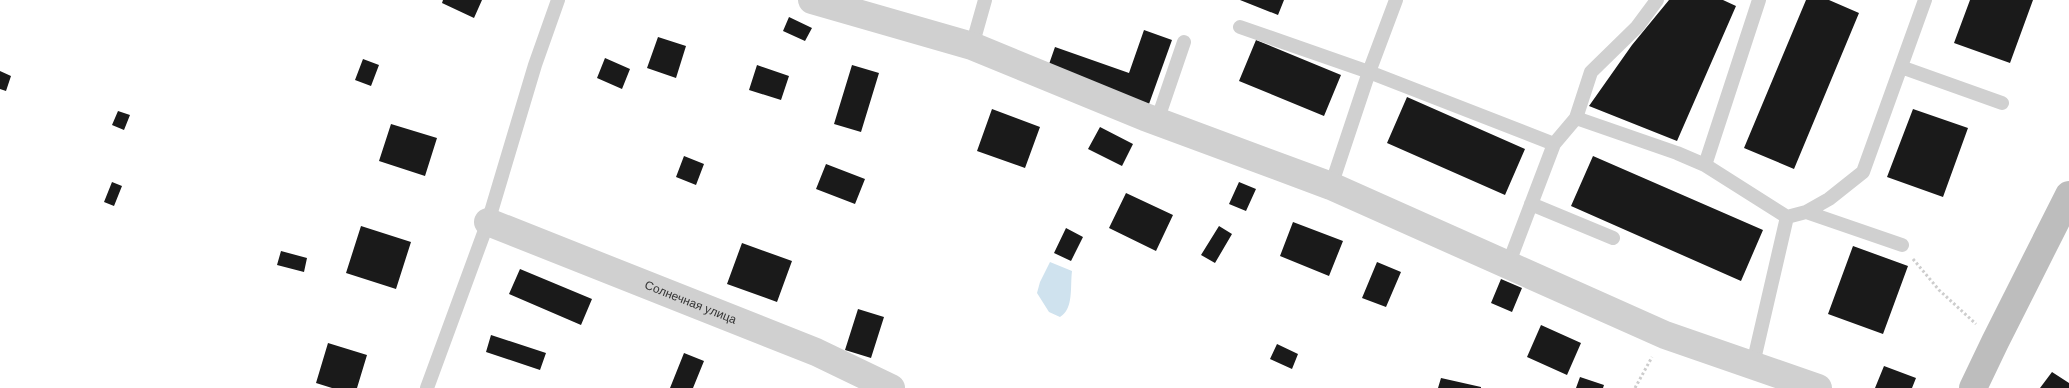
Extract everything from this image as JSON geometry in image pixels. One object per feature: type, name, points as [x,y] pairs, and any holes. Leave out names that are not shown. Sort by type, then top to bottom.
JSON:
[{"type":"street","points":[[812,0],[972,46],[1157,121],[1331,186],[1665,335],[1818,388]]},
{"type":"street","points":[[1973,388],[2069,195]]},
{"type":"street","name":"Солнечная улица","points":[[488,222],[816,352],[891,388]]},
{"type":"lane","points":[[427,388],[488,222],[535,65],[558,0]]},
{"type":"lane","points":[[972,46],[986,0]]},
{"type":"lane","points":[[1331,186],[1369,72],[1396,0]]},
{"type":"lane","points":[[1508,265],[1554,144],[1576,118],[1591,72],[1637,27],[1657,0]]},
{"type":"lane","points":[[1705,165],[1759,0]]},
{"type":"lane","points":[[1576,118],[1677,153],[1705,165],[1786,217],[1806,212],[1828,199],[1863,172],[1925,0]]},
{"type":"lane","points":[[1240,27],[1369,72],[1554,144]]},
{"type":"lane","points":[[1157,121],[1184,42]]},
{"type":"lane","points":[[1900,68],[2002,103]]},
{"type":"lane","points":[[1531,204],[1613,238]]},
{"type":"lane","points":[[1806,212],[1902,245]]},
{"type":"lane","points":[[1753,364],[1786,217]]},
{"type":"path","points":[[1902,245],[1939,290],[1995,342]]},
{"type":"path","points":[[1635,388],[1665,335]]},
{"type":"water","points":[[1050,262],[1072,271],[1068,309],[1060,317],[1049,312],[1037,293]]},
{"type":"building","points":[[443,0],[482,0],[474,18],[442,3]]},
{"type":"building","points":[[1240,0],[1284,0],[1278,15]]},
{"type":"building","points":[[1669,0],[1723,0],[1736,6],[1677,141],[1589,106],[1632,45]]},
{"type":"building","points":[[1806,0],[1829,0],[1859,13],[1794,169],[1744,148]]},
{"type":"building","points":[[1970,0],[2033,0],[2010,63],[1954,43]]},
{"type":"building","points":[[789,17],[812,28],[805,41],[783,31]]},
{"type":"building","points":[[1144,30],[1172,40],[1149,104],[1048,67],[1055,47],[1129,73]]},
{"type":"building","points":[[658,37],[686,46],[676,78],[647,68]]},
{"type":"building","points":[[1256,40],[1341,75],[1324,116],[1239,81]]},
{"type":"building","points":[[605,58],[630,69],[622,89],[597,78]]},
{"type":"building","points":[[363,59],[379,65],[371,86],[355,80]]},
{"type":"building","points":[[757,65],[789,76],[781,100],[749,90]]},
{"type":"building","points":[[852,65],[879,73],[861,132],[834,124]]},
{"type":"building","points":[[0,71],[11,76],[6,91],[0,89]]},
{"type":"building","points":[[1407,97],[1525,149],[1505,195],[1387,143]]},
{"type":"building","points":[[992,109],[1040,127],[1025,168],[977,151]]},
{"type":"building","points":[[1913,109],[1968,128],[1943,197],[1887,177]]},
{"type":"building","points":[[118,111],[130,115],[124,130],[112,125]]},
{"type":"building","points":[[391,124],[437,138],[425,176],[379,161]]},
{"type":"building","points":[[1100,127],[1133,144],[1122,166],[1088,149]]},
{"type":"building","points":[[684,156],[704,164],[696,185],[676,177]]},
{"type":"building","points":[[1593,156],[1763,230],[1741,281],[1571,206]]},
{"type":"building","points":[[826,164],[865,179],[855,204],[816,189]]},
{"type":"building","points":[[112,182],[122,186],[114,206],[104,202]]},
{"type":"building","points":[[1239,182],[1256,189],[1246,211],[1229,204]]},
{"type":"building","points":[[1126,193],[1173,215],[1156,251],[1109,228]]},
{"type":"building","points":[[1293,222],[1343,241],[1329,276],[1280,256]]},
{"type":"building","points":[[361,226],[411,242],[396,289],[346,273]]},
{"type":"building","points":[[1219,226],[1232,234],[1215,263],[1201,255]]},
{"type":"building","points":[[1066,228],[1083,237],[1071,261],[1054,253]]},
{"type":"building","points":[[742,243],[792,261],[777,302],[727,284]]},
{"type":"building","points":[[1853,246],[1908,266],[1883,334],[1828,314]]},
{"type":"building","points":[[281,251],[307,258],[304,272],[277,265]]},
{"type":"building","points":[[1377,262],[1401,272],[1386,307],[1362,298]]},
{"type":"building","points":[[520,269],[592,299],[581,325],[509,294]]},
{"type":"building","points":[[1501,279],[1522,288],[1512,312],[1491,303]]},
{"type":"building","points":[[858,309],[884,317],[871,358],[845,350]]},
{"type":"building","points":[[1541,325],[1581,343],[1567,375],[1527,357]]},
{"type":"building","points":[[491,335],[546,353],[540,370],[486,352]]},
{"type":"building","points":[[328,343],[367,355],[357,388],[332,388],[316,383]]},
{"type":"building","points":[[1277,344],[1298,354],[1292,369],[1270,359]]},
{"type":"building","points":[[684,353],[704,361],[693,388],[670,388]]},
{"type":"building","points":[[1884,366],[1916,378],[1912,388],[1875,388]]},
{"type":"building","points":[[2052,372],[2069,383],[2069,388],[2040,388]]},
{"type":"building","points":[[1580,377],[1604,385],[1603,388],[1576,388]]},
{"type":"building","points":[[1441,378],[1481,387],[1481,388],[1438,388]]}]
